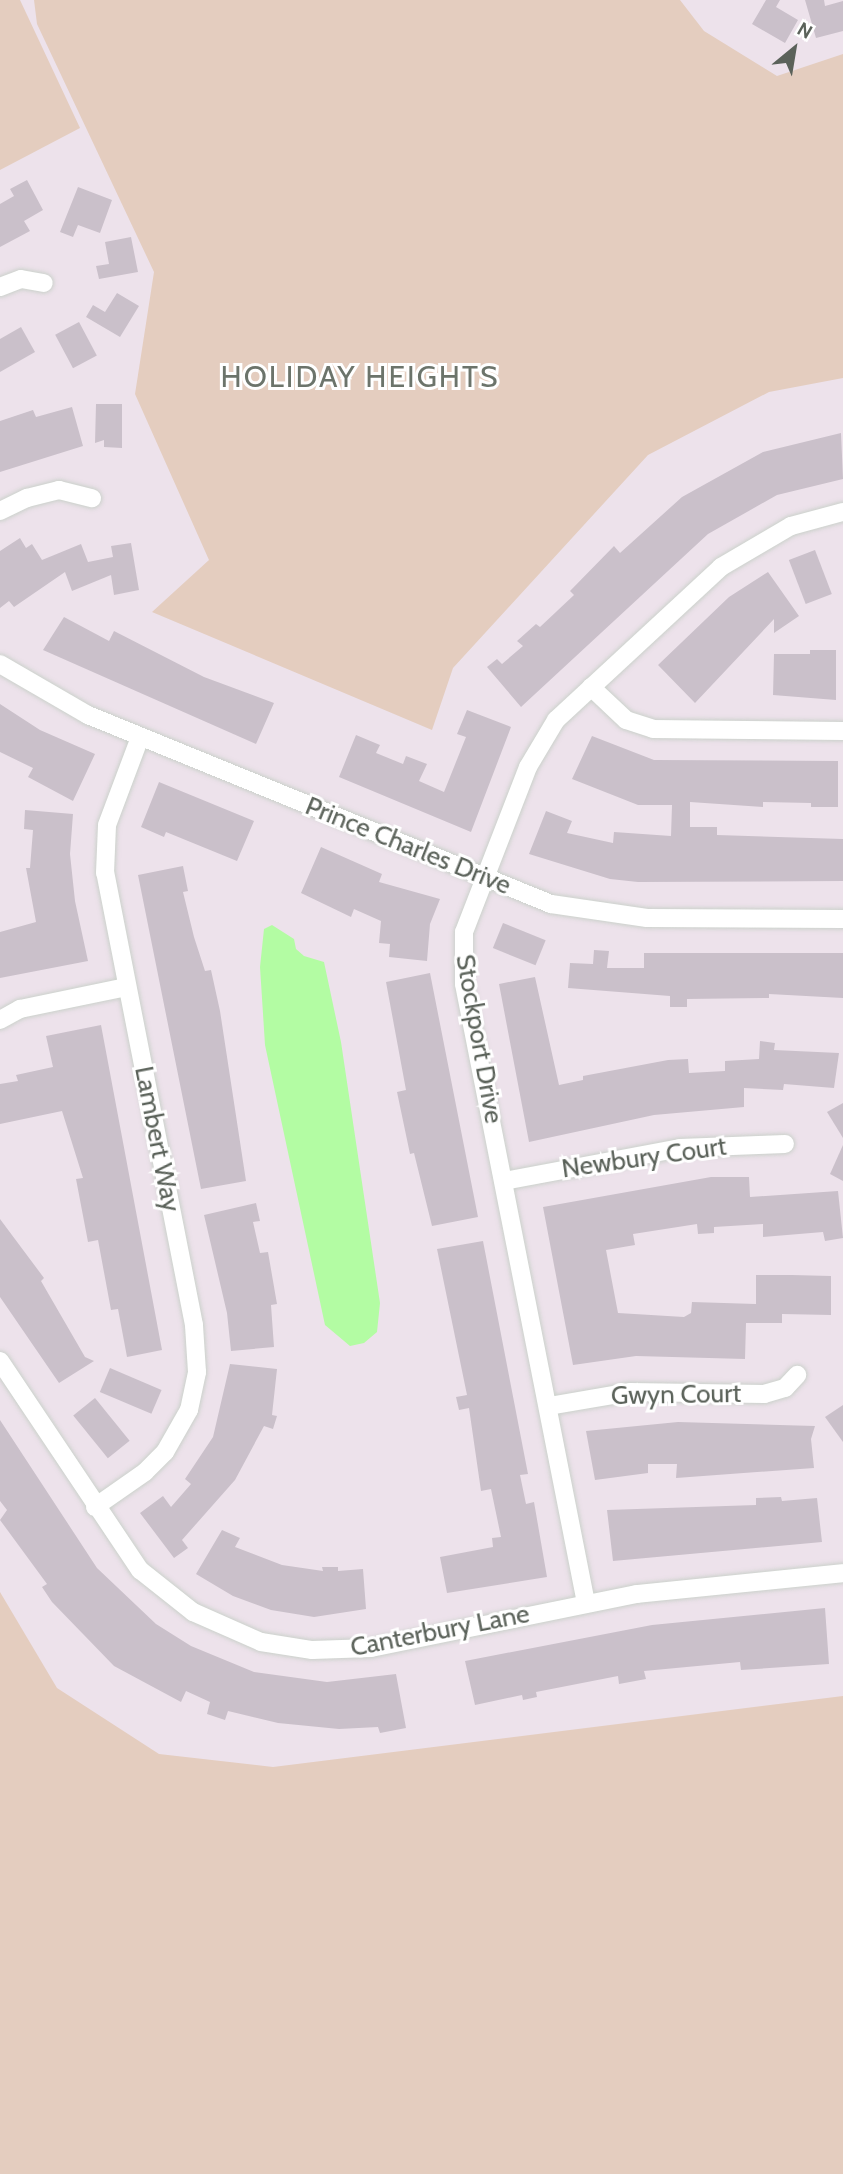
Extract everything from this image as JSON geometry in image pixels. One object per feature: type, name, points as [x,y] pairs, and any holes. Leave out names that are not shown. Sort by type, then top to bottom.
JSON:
[{"type":"street","points":[[0,287],[21,279],[44,283]]},
{"type":"street","points":[[0,511],[27,498],[59,490],[92,498]]},
{"type":"street","name":"Stockport Drive","points":[[586,1603],[462,970],[464,932],[540,743],[591,687],[730,561],[791,526],[843,512]]},
{"type":"street","name":"Prince Charles Drive","points":[[0,664],[71,708],[551,904],[603,915],[843,919]]},
{"type":"street","points":[[591,687],[626,720],[653,729],[843,731]]},
{"type":"street","name":"Lambert Way","points":[[95,1507],[145,1472],[165,1452],[189,1410],[197,1372],[194,1325],[107,888],[105,841],[111,809],[139,737]]},
{"type":"street","points":[[0,1020],[20,1009],[126,987]]},
{"type":"street","name":"Newbury Court","points":[[504,1181],[680,1148],[785,1144]]},
{"type":"street","name":"Canterbury Lane","points":[[0,1361],[134,1563],[178,1603],[225,1630],[281,1646],[321,1651],[371,1648],[586,1603],[843,1573]]},
{"type":"street","name":"Gwyn Court","points":[[549,1406],[631,1392],[764,1394],[785,1388],[797,1375]]},
{"type":"shaded area","points":[[0,0],[20,0],[80,128],[0,170]]},
{"type":"shaded area","points":[[34,0],[680,0],[704,31],[777,76],[843,54],[843,378],[769,392],[648,455],[453,668],[432,730],[152,612],[209,560],[135,394],[154,272],[37,24]]},
{"type":"shaded area","points":[[272,925],[294,939],[296,949],[304,956],[324,962],[341,1042],[380,1303],[377,1332],[364,1343],[350,1346],[325,1325],[265,1045],[260,967],[264,929]]},
{"type":"shaded area","points":[[0,1592],[57,1688],[159,1754],[273,1767],[843,1696],[843,2174],[0,2174]]},
{"type":"building","points":[[766,0],[780,0],[776,7],[798,20],[785,43],[752,24]]},
{"type":"building","points":[[805,0],[824,0],[825,6],[843,1],[843,31],[816,38]]},
{"type":"building","points":[[27,180],[43,210],[24,221],[30,231],[0,247],[0,204],[14,196],[10,189]]},
{"type":"building","points":[[78,187],[112,200],[100,233],[78,225],[73,237],[60,232]]},
{"type":"building","points":[[131,237],[138,272],[99,279],[96,266],[109,264],[105,242]]},
{"type":"building","points":[[117,293],[139,306],[120,337],[86,317],[93,305],[105,312]]},
{"type":"building","points":[[79,322],[97,356],[73,368],[55,335]]},
{"type":"building","points":[[21,327],[35,352],[0,372],[0,339]]},
{"type":"building","points":[[96,404],[122,404],[122,448],[104,447],[104,440],[95,443]]},
{"type":"building","points":[[72,407],[83,446],[0,472],[0,421],[33,410],[36,417]]},
{"type":"building","points":[[841,433],[843,479],[777,495],[708,534],[521,707],[487,667],[497,659],[502,664],[523,646],[517,641],[536,624],[540,627],[574,595],[570,591],[614,546],[620,553],[682,497],[763,452]]},
{"type":"building","points":[[20,538],[26,548],[32,544],[42,560],[81,544],[88,562],[113,557],[111,546],[131,543],[139,590],[114,595],[111,575],[72,591],[65,572],[14,607],[9,601],[0,608],[0,551]]},
{"type":"building","points":[[815,550],[832,594],[806,604],[789,560]]},
{"type":"building","points":[[768,572],[799,616],[774,633],[774,619],[695,703],[658,665],[729,597]]},
{"type":"building","points":[[64,617],[109,641],[114,631],[204,677],[274,703],[256,744],[43,650]]},
{"type":"building","points":[[810,650],[836,650],[836,700],[773,695],[774,654],[810,654]]},
{"type":"building","points":[[0,704],[40,730],[95,754],[73,801],[28,777],[33,768],[0,752]]},
{"type":"building","points":[[467,710],[511,727],[471,832],[339,777],[356,735],[380,745],[376,753],[403,764],[406,756],[427,764],[419,781],[444,792],[466,737],[457,734]]},
{"type":"building","points":[[592,736],[654,760],[838,761],[838,807],[811,807],[811,803],[763,802],[763,807],[690,802],[690,827],[717,827],[717,835],[843,839],[843,881],[638,882],[610,879],[529,854],[546,811],[572,821],[567,833],[613,843],[614,832],[671,836],[672,805],[638,805],[572,779]]},
{"type":"building","points":[[159,782],[254,821],[237,861],[166,832],[164,837],[141,827]]},
{"type":"building","points":[[25,810],[73,814],[70,854],[75,901],[88,961],[0,978],[0,932],[36,922],[26,868],[30,868],[33,830],[24,829]]},
{"type":"building","points":[[321,847],[382,874],[379,882],[440,899],[430,924],[427,961],[389,957],[390,944],[379,943],[381,921],[354,909],[351,917],[301,893]]},
{"type":"building","points":[[183,866],[188,891],[183,892],[194,937],[205,971],[211,970],[220,1011],[246,1181],[201,1189],[138,875]]},
{"type":"building","points":[[503,923],[546,940],[536,965],[493,948]]},
{"type":"building","points":[[594,950],[609,951],[607,968],[644,968],[644,953],[843,953],[843,998],[769,994],[769,998],[687,999],[687,1007],[670,1007],[670,996],[568,988],[570,963],[593,964]]},
{"type":"building","points":[[430,973],[478,1217],[432,1226],[414,1153],[410,1154],[397,1092],[406,1090],[386,982]]},
{"type":"building","points":[[535,977],[559,1085],[583,1080],[583,1076],[668,1060],[688,1059],[689,1073],[725,1071],[725,1061],[759,1059],[760,1041],[775,1043],[774,1050],[839,1053],[834,1088],[784,1084],[783,1090],[744,1088],[744,1107],[654,1115],[529,1142],[499,984]]},
{"type":"building","points":[[101,1025],[162,1350],[127,1357],[118,1309],[111,1310],[98,1240],[88,1242],[76,1179],[83,1178],[62,1111],[0,1124],[0,1084],[18,1081],[16,1075],[53,1067],[46,1036]]},
{"type":"building","points":[[843,1103],[843,1138],[827,1112]]},
{"type":"building","points":[[843,1145],[843,1181],[830,1174]]},
{"type":"building","points":[[711,1177],[749,1177],[750,1197],[838,1191],[843,1238],[825,1241],[823,1232],[763,1237],[763,1224],[714,1227],[714,1233],[698,1234],[697,1224],[633,1234],[635,1245],[606,1250],[618,1313],[684,1317],[691,1313],[692,1302],[756,1304],[756,1275],[792,1275],[831,1276],[831,1315],[782,1314],[782,1323],[746,1323],[745,1359],[636,1356],[573,1365],[543,1207]]},
{"type":"building","points":[[256,1203],[260,1221],[253,1222],[260,1253],[268,1252],[277,1304],[271,1305],[274,1347],[231,1351],[227,1313],[204,1215]]},
{"type":"building","points":[[0,1219],[44,1278],[41,1281],[85,1357],[94,1361],[59,1383],[0,1297]]},
{"type":"building","points":[[483,1241],[528,1474],[520,1475],[526,1504],[534,1502],[547,1577],[447,1593],[440,1557],[493,1547],[492,1538],[501,1537],[491,1489],[481,1491],[469,1408],[459,1410],[456,1397],[467,1395],[437,1249]]},
{"type":"building","points":[[230,1364],[277,1369],[272,1415],[277,1416],[273,1429],[264,1426],[235,1480],[182,1540],[188,1548],[174,1558],[140,1513],[163,1496],[171,1507],[191,1484],[185,1479],[213,1437]]},
{"type":"building","points":[[110,1368],[162,1390],[151,1414],[100,1392]]},
{"type":"building","points":[[95,1398],[130,1441],[108,1458],[73,1416]]},
{"type":"building","points":[[843,1405],[843,1442],[825,1417]]},
{"type":"building","points":[[0,1420],[97,1568],[156,1624],[191,1646],[254,1672],[327,1682],[396,1674],[406,1728],[380,1733],[378,1727],[339,1729],[278,1723],[228,1711],[225,1720],[207,1714],[210,1702],[186,1691],[181,1702],[114,1666],[52,1602],[42,1587],[47,1584],[0,1520],[7,1510],[0,1501]]},
{"type":"building","points":[[678,1422],[815,1426],[811,1439],[814,1468],[676,1478],[677,1464],[648,1464],[648,1473],[595,1480],[586,1431]]},
{"type":"building","points":[[781,1497],[782,1501],[817,1498],[822,1542],[613,1561],[607,1510],[756,1505],[756,1498]]},
{"type":"building","points":[[222,1530],[240,1538],[235,1547],[282,1565],[323,1571],[322,1567],[338,1567],[338,1571],[363,1569],[366,1609],[314,1617],[271,1610],[233,1596],[196,1574]]},
{"type":"building","points":[[825,1608],[829,1664],[741,1670],[740,1662],[644,1671],[646,1679],[619,1684],[618,1676],[536,1692],[537,1697],[523,1700],[522,1695],[475,1705],[465,1661],[652,1625]]},
{"type":"district","name":"HOLIDAY HEIGHTS","points":[[360,377]]}]
